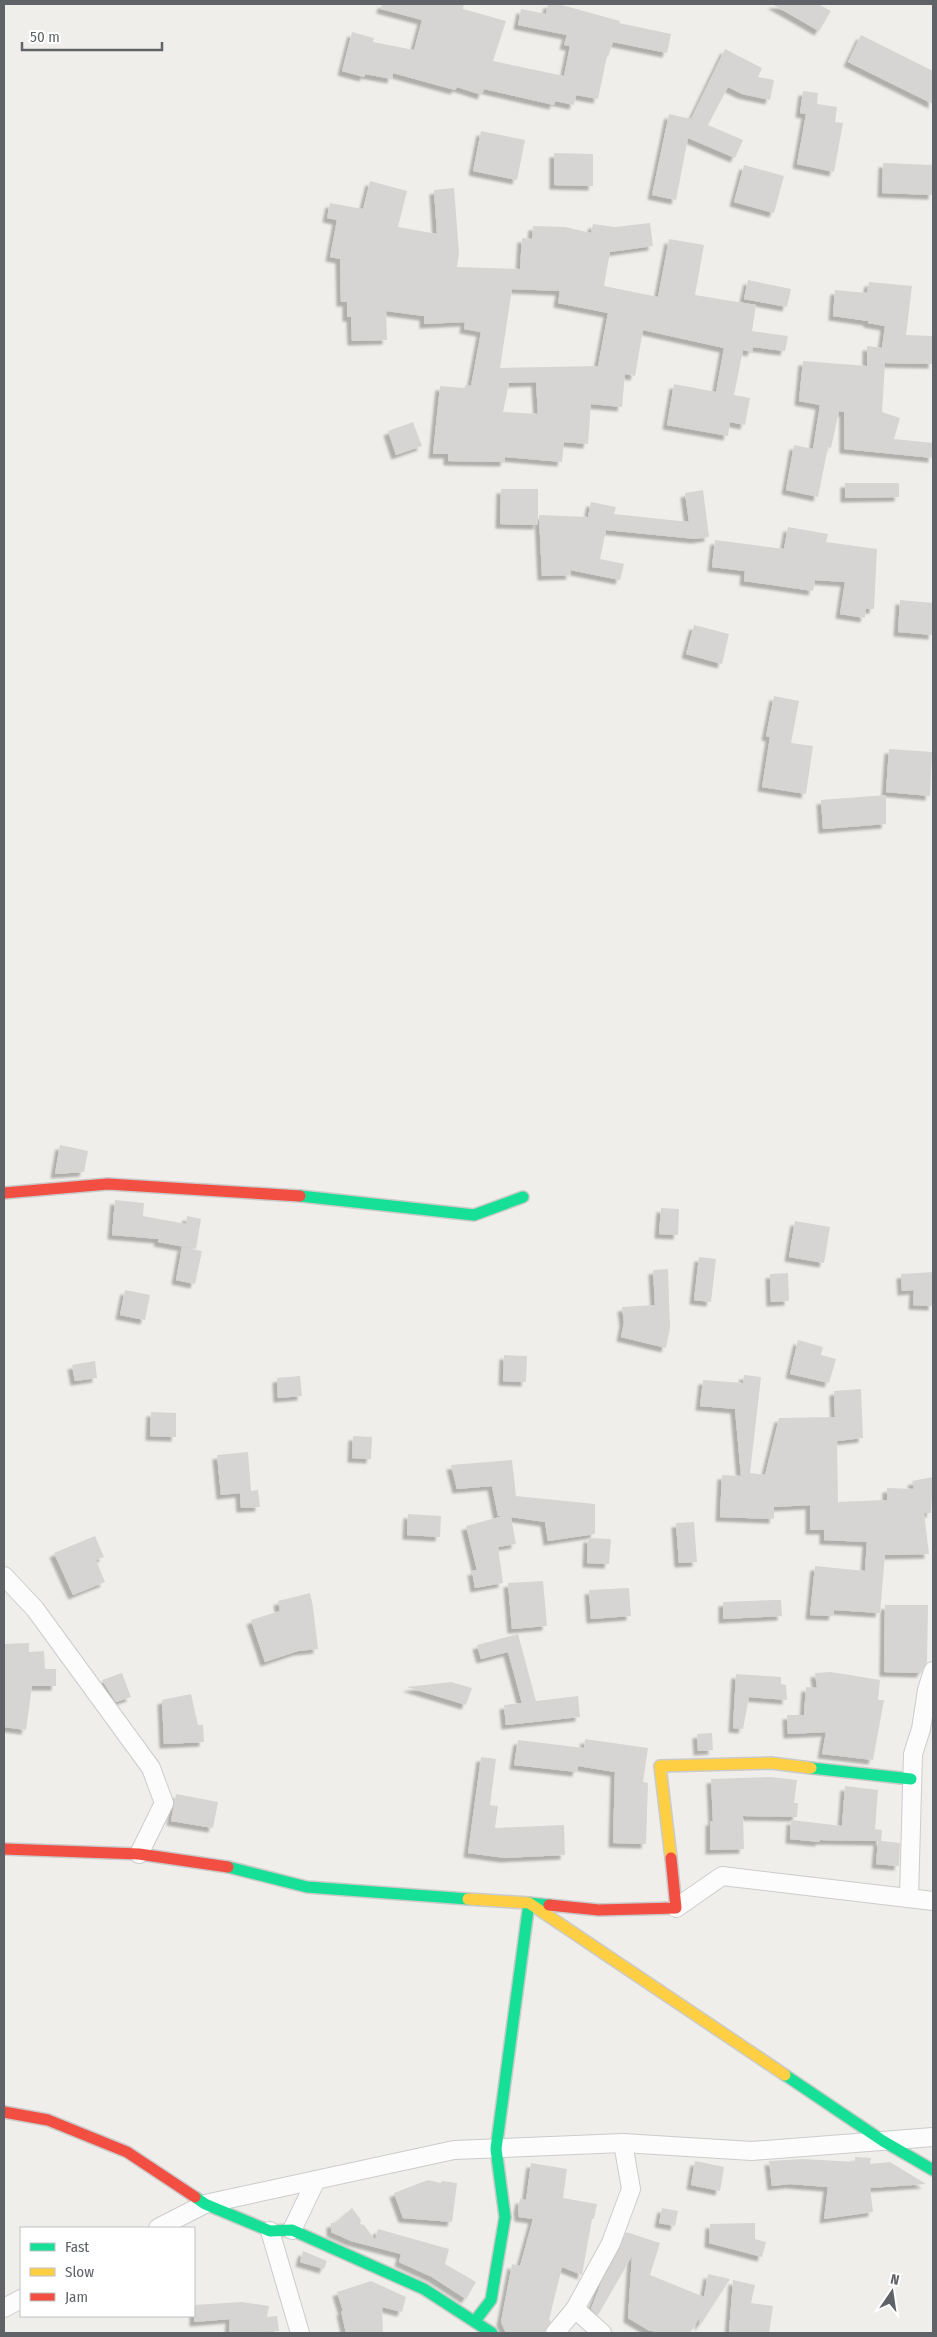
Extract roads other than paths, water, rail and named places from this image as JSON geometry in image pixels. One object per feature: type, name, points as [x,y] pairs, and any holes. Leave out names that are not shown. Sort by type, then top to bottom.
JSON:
[{"type":"street","points":[[4,1193],[108,1184],[299,1196],[474,1215],[523,1197]]},
{"type":"street","points":[[4,1576],[34,1609],[151,1768],[164,1803],[139,1854]]},
{"type":"street","points":[[908,1897],[910,1779],[913,1754],[921,1728],[927,1690],[933,1671]]},
{"type":"street","points":[[676,1908],[668,1822],[660,1766],[771,1763],[910,1779]]},
{"type":"street","points":[[4,1849],[139,1854],[228,1867],[307,1887],[599,1910],[676,1908],[722,1876],[933,1901]]},
{"type":"street","points":[[529,1903],[883,2141],[933,2170]]},
{"type":"street","points":[[475,2321],[491,2300],[505,2217],[496,2149],[529,1903]]},
{"type":"street","points":[[4,2112],[48,2120],[127,2152],[205,2204],[270,2231],[292,2230],[424,2289],[492,2333]]},
{"type":"street","points":[[160,2227],[205,2204],[454,2150],[623,2143],[752,2151],[933,2137]]},
{"type":"street","points":[[556,2333],[575,2309],[611,2243],[631,2189],[623,2143]]},
{"type":"street","points":[[292,2230],[316,2180]]},
{"type":"street","points":[[270,2231],[300,2333]]},
{"type":"street","points":[[4,2308],[20,2300]]},
{"type":"street","points":[[575,2309],[602,2333]]}]
